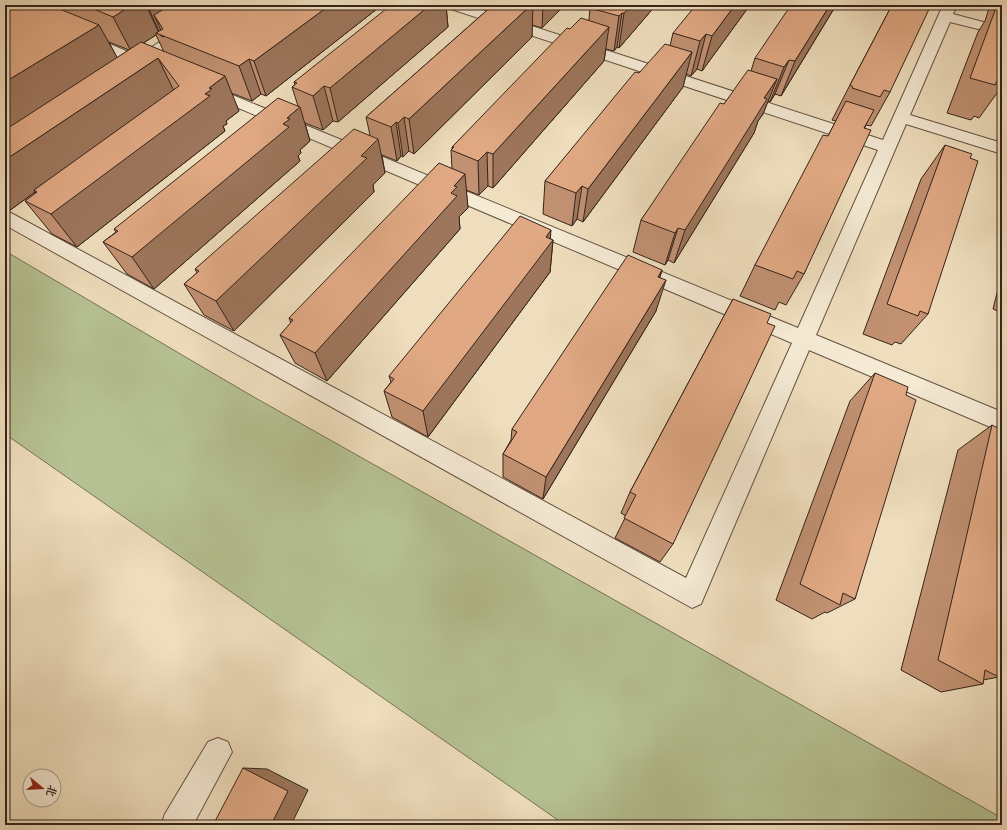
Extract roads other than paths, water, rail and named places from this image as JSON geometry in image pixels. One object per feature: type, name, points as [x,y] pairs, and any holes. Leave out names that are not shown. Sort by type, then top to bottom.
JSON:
[{"type":"lane","points":[[121,74],[225,5]]},
{"type":"lane","points":[[453,5],[888,147]]},
{"type":"lane","points":[[5,217],[692,596],[948,10],[1002,31]]},
{"type":"lane","points":[[70,32],[162,71]]},
{"type":"lane","points":[[192,83],[1002,422]]},
{"type":"lane","points":[[901,118],[1002,149]]},
{"type":"lane","points":[[176,825],[218,752]]}]
